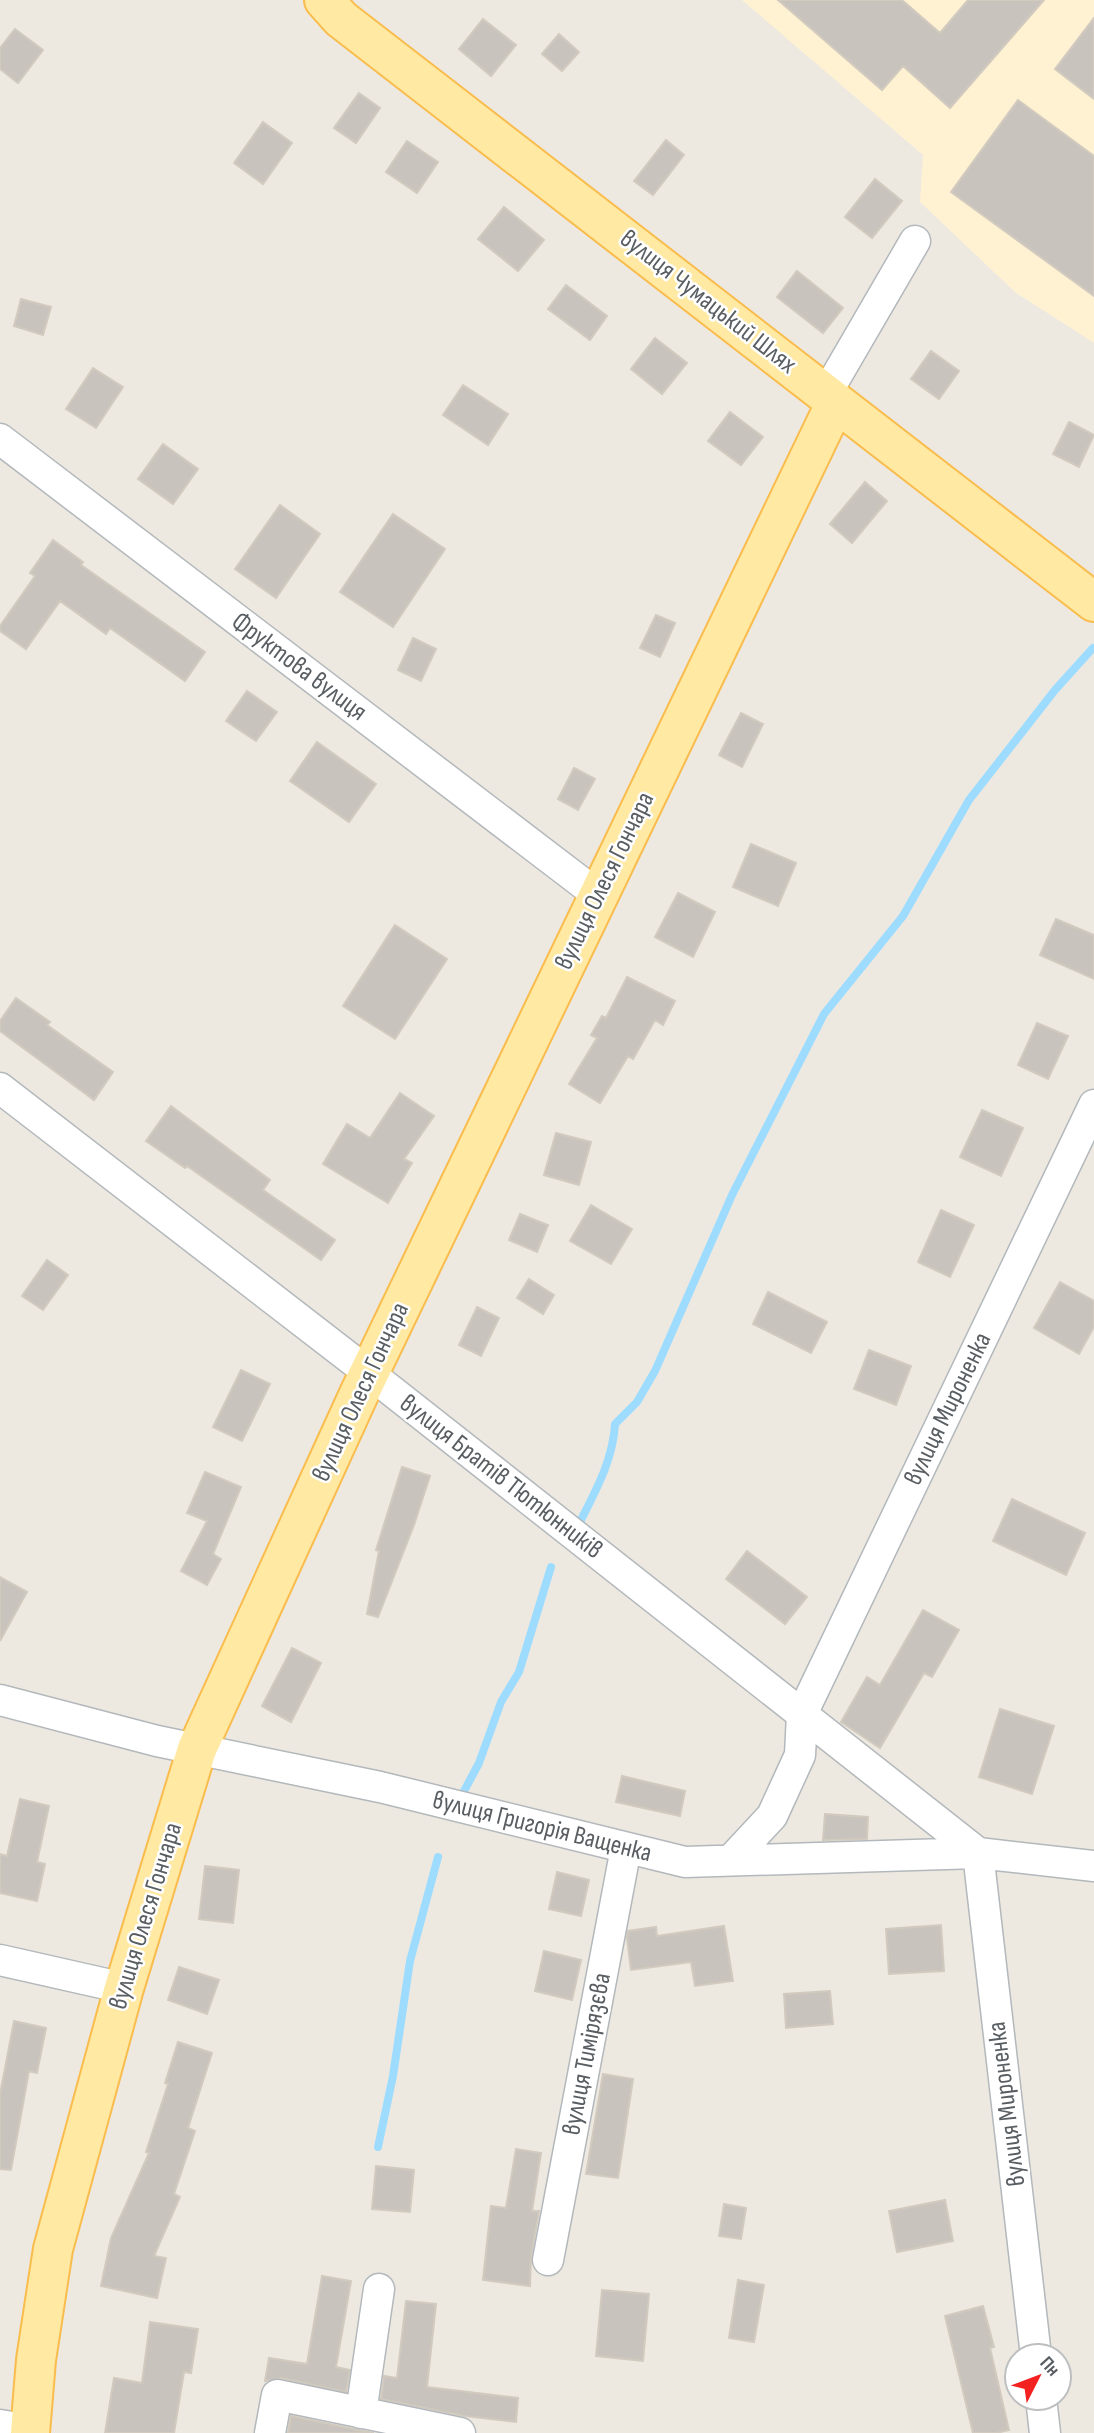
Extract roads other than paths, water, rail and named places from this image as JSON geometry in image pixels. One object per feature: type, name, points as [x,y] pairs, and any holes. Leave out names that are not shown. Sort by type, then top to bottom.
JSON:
[{"type":"main road","name":"вулиця Чумацький Шлях","points":[[324,0],[341,19],[1094,602]]},
{"type":"main road","name":"вулиця Олеся Гончара","points":[[20,2429],[36,2360],[53,2249],[124,1989],[197,1749],[369,1373],[598,895],[831,398]]},
{"type":"street","points":[[831,398],[915,241]]},
{"type":"street","name":"Фруктова вулиця","points":[[0,439],[598,895]]},
{"type":"street","name":"вулиця Братів Тютюнників","points":[[0,1088],[369,1373],[978,1853]]},
{"type":"street","name":"вулиця Мироненка","points":[[802,1714],[1094,1105]]},
{"type":"street","name":"вулиця Григорія Ващенка","points":[[0,1700],[197,1749],[380,1787],[685,1862],[978,1853],[1094,1866]]},
{"type":"street","points":[[731,1860],[772,1816],[800,1755],[802,1714]]},
{"type":"street","name":"вулиця Тимірязєва","points":[[548,2260],[626,1847]]},
{"type":"street","name":"вулиця Мироненка","points":[[978,1853],[1034,2342]]},
{"type":"street","points":[[0,1960],[124,1989]]},
{"type":"street","points":[[361,2413],[380,2289]]},
{"type":"street","points":[[270,2433],[277,2395],[460,2433]]},
{"type":"street","points":[[1043,2412],[1045,2433]]},
{"type":"waterway","points":[[580,1522],[607,1462],[615,1424],[637,1402],[655,1371],[732,1195],[824,1014],[903,916],[969,800],[1055,690],[1093,648]]},
{"type":"waterway","points":[[463,1793],[479,1763],[501,1702],[519,1672],[551,1567]]},
{"type":"waterway","points":[[378,2147],[393,2076],[410,1961],[438,1857]]}]
